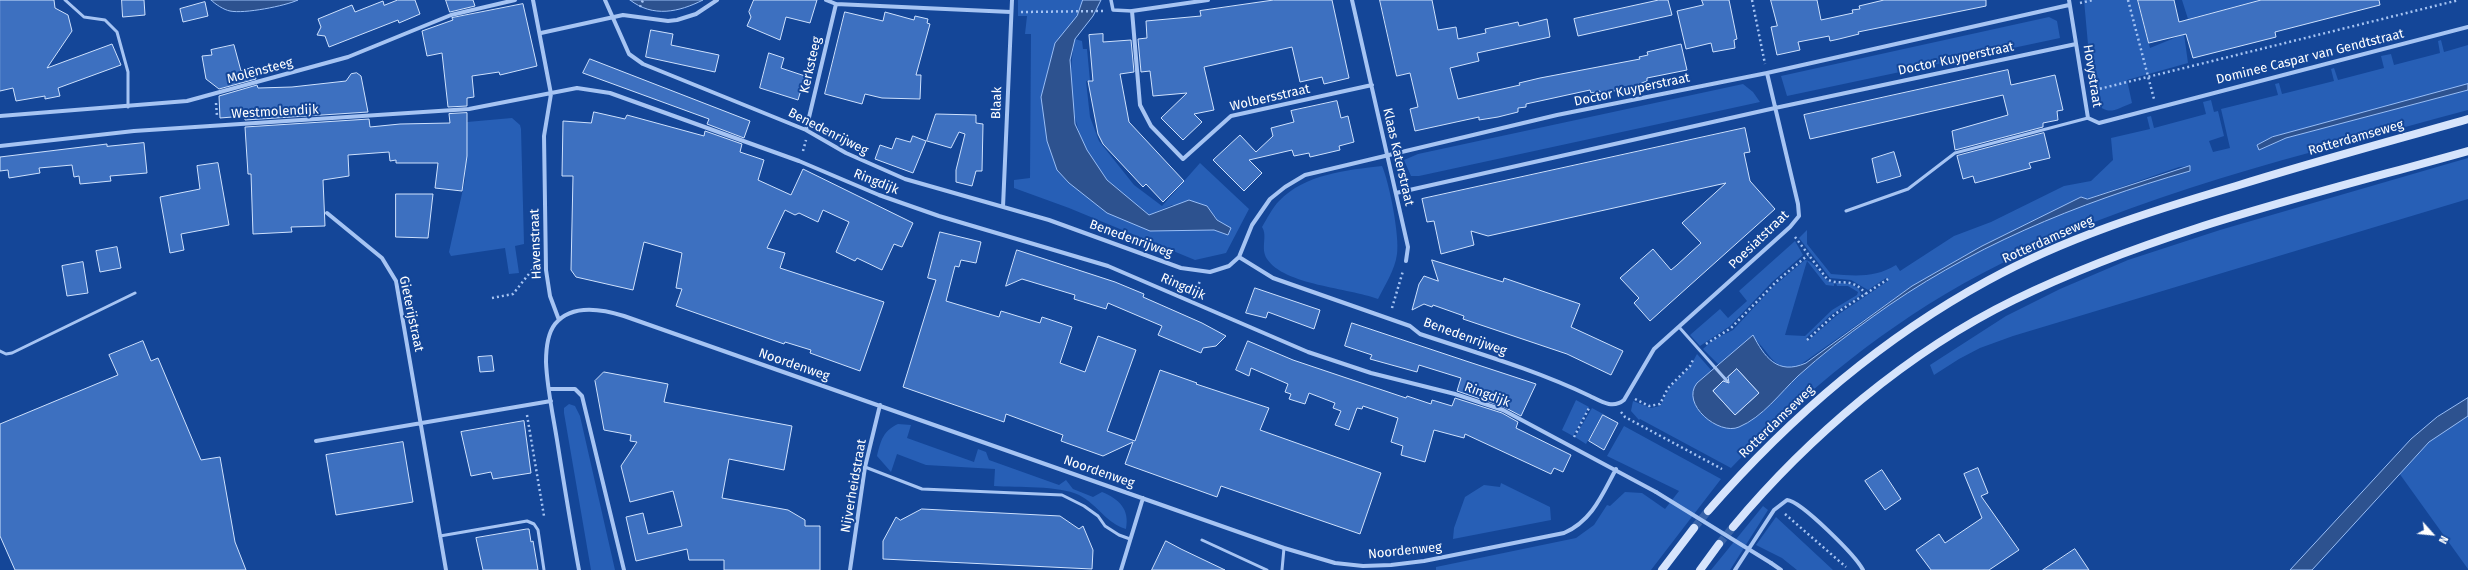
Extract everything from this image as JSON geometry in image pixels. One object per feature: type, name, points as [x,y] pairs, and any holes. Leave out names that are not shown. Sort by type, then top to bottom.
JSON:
[{"type":"main road","name":"Rotterdamseweg","points":[[1708,511],[1761,452],[1802,412],[1846,374],[1933,313],[1987,281],[2044,252],[2154,210],[2468,119]]},
{"type":"main road","points":[[1733,527],[1783,470],[1855,405],[1921,356],[2012,301],[2069,274],[2152,243],[2225,219],[2468,151]]},
{"type":"main road","points":[[1662,570],[1694,528]]},
{"type":"main road","points":[[1700,570],[1719,544]]},
{"type":"street","name":"Molensteeg","points":[[0,116],[128,107],[186,101],[348,57],[451,15],[515,0]]},
{"type":"street","name":"Havenstraat","points":[[533,0],[541,33],[551,94],[544,136],[546,270],[550,296],[559,320]]},
{"type":"street","name":"Benedenrijweg","points":[[605,0],[629,54],[643,64],[806,130],[846,153],[892,174],[971,199],[1048,220],[1181,268],[1203,271],[1218,271],[1229,266],[1239,257],[1273,278],[1410,326],[1420,334],[1555,379],[1609,405],[1616,405]]},
{"type":"street","points":[[541,33],[611,16],[623,15],[668,21],[677,20],[696,14],[717,0]]},
{"type":"street","points":[[826,0],[836,4],[1011,12]]},
{"type":"street","name":"Blaak","points":[[1003,207],[1012,0]]},
{"type":"street","points":[[1112,0],[1113,10],[1132,11],[1208,0]]},
{"type":"street","name":"Klaas Katerstraat","points":[[1352,0],[1408,247],[1406,261]]},
{"type":"street","name":"Doctor Kuyperstraat","points":[[1239,257],[1252,225],[1270,199],[1284,187],[1305,175],[1557,116],[1767,72],[2069,2]]},
{"type":"street","name":"Hovystraat","points":[[2069,2],[2088,118],[2099,123],[2157,107]]},
{"type":"street","name":"Kerksteeg","points":[[806,130],[836,4]]},
{"type":"street","name":"Wolbersstraat","points":[[1132,11],[1140,105],[1151,126],[1183,159],[1232,116],[1372,85]]},
{"type":"street","name":"Dominee Caspar van Gendtstraat","points":[[2157,107],[2468,27]]},
{"type":"street","name":"Doctor Kuyperstraat","points":[[1396,193],[1776,108],[2076,44]]},
{"type":"street","name":"Poesiatstraat","points":[[1616,405],[1624,400],[1628,395],[1654,349],[1790,228],[1799,216],[1798,204],[1767,72]]},
{"type":"street","name":"Ringdijk","points":[[551,94],[577,88],[610,93],[799,161],[879,195],[939,216],[1108,266],[1308,352],[1371,373],[1455,394],[1502,410],[1656,492],[1781,570]]},
{"type":"street","name":"Westmolendijk","points":[[0,146],[134,131],[218,125],[300,122],[469,109],[551,94]]},
{"type":"street","name":"Gieterijstraat","points":[[328,213],[382,258],[396,281],[446,570]]},
{"type":"street","name":"Noordenweg","points":[[559,320],[568,313],[579,310],[606,310],[1284,548],[1335,563],[1362,566],[1424,561],[1564,533],[1576,527],[1593,510],[1616,470]]},
{"type":"street","points":[[559,320],[551,331],[547,347],[549,389],[578,570]]},
{"type":"street","points":[[549,389],[575,389],[582,396],[624,570]]},
{"type":"street","points":[[316,441],[420,422],[551,401]]},
{"type":"street","name":"Nijverheidstraat","points":[[850,570],[865,466],[880,405]]},
{"type":"street","points":[[1121,570],[1143,498]]},
{"type":"street","points":[[1735,570],[1774,510],[1787,500],[1798,505],[1850,551],[1863,570]]},
{"type":"lane","points":[[65,0],[84,17],[105,20],[117,32],[128,72],[128,107]]},
{"type":"lane","points":[[1846,211],[1908,189],[1955,153],[2088,118]]},
{"type":"lane","points":[[0,351],[6,354],[12,353],[136,293]]},
{"type":"lane","points":[[1678,327],[1727,381]]},
{"type":"lane","points":[[865,466],[922,489],[1062,495],[1084,506],[1106,526],[1119,535],[1130,539]]},
{"type":"lane","points":[[440,536],[527,521],[534,524],[538,530],[544,570]]},
{"type":"lane","points":[[1202,540],[1267,570]]},
{"type":"lane","points":[[1282,570],[1284,548]]},
{"type":"path","points":[[640,7],[643,0]]},
{"type":"path","points":[[1752,0],[1767,72]]},
{"type":"path","points":[[2128,0],[2157,107]]},
{"type":"path","points":[[2084,93],[2459,0]]},
{"type":"path","points":[[1011,12],[1071,13],[1103,11]]},
{"type":"path","points":[[216,93],[218,125]]},
{"type":"path","points":[[799,161],[806,130]]},
{"type":"path","points":[[1790,228],[1808,255],[1830,281],[1849,281],[1866,294]]},
{"type":"path","points":[[1628,395],[1649,406],[1660,404],[1668,388],[1690,366],[1699,350],[1712,339],[1731,328],[1777,281],[1808,255]]},
{"type":"path","points":[[1388,318],[1406,261]]},
{"type":"path","points":[[492,298],[513,294],[532,270],[546,270]]},
{"type":"path","points":[[1192,302],[1203,271]]},
{"type":"path","points":[[1807,340],[1835,314],[1888,280]]},
{"type":"path","points":[[1574,436],[1594,398]]},
{"type":"path","points":[[525,405],[544,516],[534,524]]},
{"type":"path","points":[[1616,405],[1625,417],[1722,469]]},
{"type":"path","points":[[1784,512],[1849,570]]},
{"type":"shaded area","points":[[211,0],[298,0],[284,5],[264,9],[236,12],[225,9]]},
{"type":"shaded area","points":[[630,0],[703,0],[685,8],[657,11],[639,6]]},
{"type":"shaded area","points":[[1018,0],[1083,0],[1077,16],[1055,43],[1041,97],[1107,213],[1190,230],[1214,230],[1228,235],[1231,229],[1217,220],[1215,216],[1172,205],[1149,215],[1106,180],[1086,149],[1074,114],[1071,76],[1075,39],[1082,41],[1083,49],[1087,49],[1090,81],[1086,81],[1090,117],[1099,141],[1134,185],[1162,206],[1200,163],[1249,209],[1226,253],[1195,260],[1069,208],[1014,188],[1014,180],[1030,178],[1031,34],[1025,34],[1027,16],[1018,16]]},
{"type":"shaded area","points":[[1083,0],[1101,0],[1093,16],[1075,39],[1070,60],[1075,124],[1087,150],[1107,180],[1149,215],[1189,200],[1207,206],[1217,220],[1231,228],[1228,235],[1214,230],[1150,231],[1107,213],[1069,183],[1057,170],[1047,141],[1041,97],[1055,43],[1077,16]]},
{"type":"shaded area","points":[[2084,0],[2137,0],[2150,48],[2184,34],[2188,63],[2127,80],[2132,103],[2116,110],[2103,109],[2093,100]]},
{"type":"shaded area","points":[[2182,0],[2259,0],[2188,19]]},
{"type":"shaded area","points":[[2049,17],[2057,21],[2060,38],[1787,96],[1781,76]]},
{"type":"shaded area","points":[[2441,40],[2444,52],[2468,45],[2468,84],[2272,137],[2257,145],[2259,150],[2286,138],[2468,90],[2468,110],[2282,160],[2159,198],[2098,221],[2039,246],[1981,274],[1913,315],[1848,361],[1788,412],[1731,468],[1640,419],[1639,420],[1631,411],[1633,401],[1651,408],[1660,406],[1671,386],[1690,367],[1697,354],[1712,371],[1698,383],[1695,388],[1694,399],[1696,405],[1699,410],[1712,422],[1725,427],[1738,427],[1747,423],[1763,412],[1799,375],[1857,328],[1934,276],[2016,233],[2102,199],[2190,171],[2190,166],[2179,167],[2087,199],[2081,197],[1982,246],[1912,286],[1800,365],[1784,367],[1778,364],[1752,337],[1719,365],[1703,349],[1713,340],[1733,330],[1774,286],[1805,260],[1809,261],[1813,264],[1825,279],[1834,283],[1834,286],[1826,285],[1807,261],[1785,335],[1805,336],[1832,310],[1857,295],[1858,292],[1848,286],[1837,286],[1836,283],[1851,284],[1858,288],[1861,295],[1832,314],[1806,338],[1808,341],[1836,316],[1888,281],[1886,278],[1868,290],[1851,280],[1830,278],[1799,238],[1807,230],[1807,244],[1831,274],[1873,274],[1896,265],[1900,271],[1954,236],[1991,222],[2064,186],[2091,181],[2113,160],[2111,138],[2150,129],[2147,117],[2151,116],[2154,128],[2206,114],[2203,102],[2211,100],[2214,112],[2218,111],[2224,136],[2209,141],[2213,152],[2230,148],[2221,109],[2278,95],[2275,84],[2279,83],[2282,94],[2334,81],[2331,69],[2334,68],[2338,80],[2384,68],[2381,56],[2391,54],[2394,65],[2440,53],[2438,41]]},
{"type":"shaded area","points":[[1743,84],[1753,92],[1760,102],[1419,176],[1411,176],[1404,160],[1418,154]]},
{"type":"shaded area","points":[[2468,84],[2468,90],[2286,138],[2259,150],[2257,145],[2272,137]]},
{"type":"shaded area","points":[[512,118],[520,125],[521,129],[524,244],[515,246],[519,273],[509,274],[505,248],[451,256],[449,252],[465,180],[467,122]]},
{"type":"shaded area","points":[[2468,158],[2468,199],[2013,336],[1980,348],[1934,375],[1930,365],[2006,316],[2060,289],[2128,260],[2220,230]]},
{"type":"shaded area","points":[[1382,166],[1388,184],[1393,209],[1398,246],[1394,266],[1378,299],[1318,285],[1287,275],[1275,268],[1267,259],[1264,251],[1264,231],[1262,227],[1276,204],[1289,192],[1314,179],[1327,175],[1355,169]]},
{"type":"shaded area","points":[[2190,166],[2190,171],[2106,198],[2024,230],[1945,270],[1871,318],[1843,339],[1798,376],[1771,404],[1748,423],[1731,429],[1722,427],[1712,423],[1698,409],[1694,400],[1693,391],[1697,383],[1753,335],[1767,357],[1773,362],[1787,367],[1806,363],[1912,286],[1982,246],[2081,197],[2087,199]],"holes":[[[1737,369],[1759,393],[1735,415],[1713,391]]]},
{"type":"shaded area","points":[[1795,241],[1803,255],[1772,282],[1730,326],[1700,346],[1690,335],[1720,309],[1728,318],[1747,301],[1739,291]]},
{"type":"shaded area","points":[[2468,398],[2468,416],[2429,442],[2312,570],[2290,570],[2411,439],[2437,417]]},
{"type":"shaded area","points":[[1576,400],[1589,407],[1573,436],[1562,430]]},
{"type":"shaded area","points":[[569,404],[575,406],[580,416],[615,570],[591,570],[564,413],[564,408]]},
{"type":"shaded area","points":[[1592,408],[1603,414],[1586,444],[1575,437]]},
{"type":"shaded area","points":[[2468,416],[2468,569],[2399,473],[2429,441]]},
{"type":"shaded area","points":[[898,424],[911,425],[907,438],[974,462],[978,449],[986,452],[989,460],[1059,485],[1066,480],[1073,489],[1093,497],[1102,492],[1113,498],[1125,510],[1127,522],[1126,529],[1113,523],[1086,499],[1070,492],[1049,488],[994,486],[995,469],[926,465],[897,454],[891,472],[877,456],[883,437],[889,430]]},
{"type":"shaded area","points":[[1624,426],[1721,479],[1651,570],[1436,570],[1436,567],[1576,538],[1594,525],[1607,505],[1610,506],[1625,492],[1642,493],[1665,509],[1679,491],[1607,456]]},
{"type":"shaded area","points":[[1501,483],[1550,507],[1551,520],[1453,539],[1454,528],[1465,497],[1484,485],[1500,487]]},
{"type":"shaded area","points":[[1763,506],[1768,510],[1730,570],[1711,570]]},
{"type":"shaded area","points":[[1776,517],[1833,570],[1797,570],[1782,558],[1756,545]]},
{"type":"building","points":[[0,0],[54,0],[55,8],[68,15],[72,31],[47,68],[112,44],[121,65],[58,88],[60,96],[45,99],[45,96],[16,101],[13,88],[0,91]]},
{"type":"building","points":[[122,0],[144,0],[145,15],[123,17]]},
{"type":"building","points":[[398,0],[415,0],[420,14],[399,23],[398,20],[329,47],[325,36],[317,35],[321,27],[318,19],[352,5],[355,12],[383,1],[384,5]]},
{"type":"building","points":[[446,0],[473,0],[475,6],[450,12]]},
{"type":"building","points":[[754,0],[817,0],[810,23],[786,17],[780,40],[747,26],[751,17],[749,12]]},
{"type":"building","points":[[1274,0],[1332,0],[1349,78],[1324,84],[1322,77],[1300,82],[1292,47],[1204,67],[1214,110],[1194,114],[1202,122],[1183,140],[1161,118],[1187,93],[1153,96],[1150,71],[1141,72],[1138,39],[1147,38],[1146,21],[1201,16],[1200,11]]},
{"type":"building","points":[[1380,0],[1432,0],[1438,30],[1456,27],[1458,39],[1486,33],[1485,29],[1518,22],[1519,26],[1547,19],[1550,37],[1477,53],[1479,61],[1450,68],[1458,99],[1520,85],[1519,83],[1540,78],[1640,59],[1639,57],[1648,55],[1647,52],[1681,44],[1687,70],[1647,78],[1647,81],[1631,87],[1600,94],[1600,91],[1591,93],[1590,90],[1526,104],[1526,107],[1518,108],[1518,112],[1498,117],[1479,120],[1479,117],[1415,131],[1410,109],[1418,107],[1410,73],[1397,76]]},
{"type":"building","points":[[1659,0],[1668,0],[1672,15],[1578,36],[1574,19]]},
{"type":"building","points":[[1702,0],[1729,0],[1737,39],[1734,40],[1735,48],[1713,52],[1711,43],[1686,49],[1677,11],[1703,5]]},
{"type":"building","points":[[1771,0],[1817,0],[1821,20],[1853,13],[1852,10],[1860,9],[1859,6],[1884,0],[1986,0],[1986,6],[1858,32],[1859,34],[1830,41],[1829,36],[1798,42],[1800,50],[1777,55],[1771,27],[1777,26]]},
{"type":"building","points":[[2138,0],[2174,0],[2179,22],[2261,0],[2379,0],[2380,5],[2275,32],[2276,37],[2193,58],[2186,34],[2149,43]]},
{"type":"building","points":[[205,2],[208,16],[183,22],[180,9]]},
{"type":"building","points":[[523,4],[537,66],[500,75],[499,72],[472,76],[474,97],[467,98],[467,106],[448,107],[442,53],[427,56],[422,31],[453,20],[452,18]]},
{"type":"building","points":[[845,12],[883,21],[885,12],[914,20],[915,16],[928,19],[927,23],[930,24],[916,75],[921,75],[920,99],[882,98],[865,94],[862,104],[825,94]]},
{"type":"building","points":[[651,30],[673,34],[671,45],[719,55],[715,72],[646,57]]},
{"type":"building","points":[[1103,34],[1103,42],[1131,40],[1134,72],[1120,74],[1129,122],[1184,181],[1163,202],[1146,184],[1143,187],[1103,144],[1098,134],[1088,81],[1093,81],[1089,35]]},
{"type":"building","points":[[234,45],[241,71],[253,67],[256,79],[219,89],[206,79],[202,56],[212,55],[211,50]]},
{"type":"building","points":[[769,53],[784,58],[781,68],[805,76],[798,100],[760,88]]},
{"type":"building","points":[[590,59],[750,121],[744,138],[707,124],[709,119],[583,73]]},
{"type":"building","points":[[2008,70],[2011,85],[2055,75],[2063,110],[2057,111],[2058,120],[2043,123],[2043,127],[1955,150],[1952,131],[2008,115],[2003,95],[1810,139],[1804,115]]},
{"type":"building","points":[[357,73],[361,76],[368,112],[245,120],[245,116],[220,118],[219,96],[257,85],[258,88],[292,87],[346,81],[351,74]]},
{"type":"building","points":[[1337,101],[1341,118],[1348,116],[1354,142],[1339,146],[1340,150],[1310,157],[1309,153],[1294,156],[1292,150],[1249,160],[1262,173],[1244,191],[1213,160],[1240,135],[1256,152],[1273,136],[1271,128],[1294,122],[1291,111]]},
{"type":"building","points":[[594,112],[625,119],[627,115],[704,136],[705,131],[742,144],[740,152],[764,160],[758,180],[791,195],[803,169],[913,223],[902,247],[894,244],[882,270],[857,258],[855,261],[836,252],[849,222],[823,210],[818,222],[799,213],[795,215],[785,210],[767,248],[785,253],[780,268],[884,302],[860,371],[810,353],[811,350],[785,342],[784,344],[676,306],[682,289],[676,288],[682,253],[644,242],[633,290],[576,277],[571,270],[573,176],[562,176],[563,121],[591,123]]},
{"type":"building","points":[[467,113],[467,156],[462,191],[435,188],[438,163],[396,163],[396,160],[390,161],[389,152],[348,155],[349,176],[323,180],[325,226],[291,227],[292,232],[253,234],[251,174],[248,174],[245,127],[369,119],[370,127],[400,124],[450,123],[449,114]]},
{"type":"building","points":[[936,114],[976,115],[976,123],[983,124],[982,171],[976,171],[972,186],[956,182],[956,170],[965,134],[959,132],[951,148],[927,141]]},
{"type":"building","points":[[1745,128],[1750,152],[1744,153],[1750,181],[1775,209],[1650,321],[1634,303],[1639,298],[1620,278],[1653,249],[1671,270],[1677,265],[1701,243],[1682,223],[1726,183],[1488,236],[1471,231],[1474,245],[1441,254],[1434,221],[1427,222],[1422,199]]},
{"type":"building","points":[[2044,133],[2050,158],[2029,163],[2031,168],[1975,183],[1973,176],[1963,179],[1957,156]]},
{"type":"building","points":[[913,136],[926,141],[913,173],[875,159],[880,145],[892,149],[896,138],[910,142]]},
{"type":"building","points":[[144,143],[147,173],[110,176],[111,181],[80,184],[79,176],[74,177],[72,165],[39,168],[40,173],[9,178],[8,170],[0,171],[0,157],[107,144],[107,146]]},
{"type":"building","points":[[1894,152],[1901,176],[1877,183],[1872,159]]},
{"type":"building","points":[[218,163],[229,225],[181,234],[184,250],[170,253],[160,197],[200,189],[197,166]]},
{"type":"building","points":[[396,194],[433,194],[428,238],[396,237]]},
{"type":"building","points":[[940,232],[981,242],[976,263],[961,260],[959,267],[955,266],[946,301],[999,317],[1001,311],[1040,323],[1042,317],[1072,327],[1060,363],[1085,372],[1098,336],[1136,350],[1107,431],[1135,441],[1160,370],[1197,383],[1196,384],[1269,408],[1260,430],[1381,473],[1360,534],[1221,486],[1217,497],[1125,464],[1133,442],[1103,456],[1061,441],[1063,435],[1006,414],[1004,422],[903,387],[936,280],[928,278]]},
{"type":"building","points":[[117,247],[121,268],[100,272],[96,251]]},
{"type":"building","points":[[1017,250],[1115,282],[1144,294],[1143,297],[1202,323],[1226,336],[1216,346],[1203,348],[1201,353],[1158,335],[1162,326],[1108,303],[1106,309],[1074,299],[1075,295],[1022,279],[1006,286]]},
{"type":"building","points":[[1432,260],[1503,282],[1504,278],[1580,304],[1571,327],[1623,351],[1611,375],[1567,354],[1463,319],[1464,316],[1433,305],[1432,307],[1424,304],[1412,310],[1419,284],[1424,276],[1438,281]]},
{"type":"building","points":[[83,262],[88,293],[67,296],[62,266]]},
{"type":"building","points":[[1255,288],[1320,310],[1314,329],[1268,312],[1266,318],[1246,313]]},
{"type":"building","points":[[1352,323],[1536,384],[1521,416],[1504,407],[1457,391],[1461,378],[1419,365],[1417,372],[1370,359],[1372,355],[1345,346]]},
{"type":"building","points":[[143,341],[151,361],[158,358],[201,460],[220,457],[235,542],[246,570],[15,570],[0,536],[0,424],[118,375],[109,355]]},
{"type":"building","points":[[1248,341],[1293,360],[1406,398],[1407,396],[1431,404],[1432,400],[1452,406],[1455,398],[1502,413],[1518,422],[1516,428],[1571,455],[1563,472],[1554,468],[1551,474],[1465,434],[1464,438],[1434,430],[1425,462],[1401,455],[1403,446],[1391,442],[1398,418],[1363,406],[1362,409],[1357,408],[1349,430],[1335,425],[1341,411],[1333,408],[1335,403],[1309,393],[1305,404],[1289,399],[1291,394],[1285,392],[1288,384],[1251,368],[1249,376],[1236,370]]},
{"type":"building","points":[[492,356],[494,371],[480,372],[478,357]]},
{"type":"building","points":[[1737,369],[1759,393],[1735,415],[1713,391],[1723,381],[1729,383],[1728,377]]},
{"type":"building","points":[[604,372],[668,384],[664,402],[792,426],[784,470],[729,459],[722,498],[788,510],[805,520],[805,526],[820,526],[820,570],[724,570],[724,560],[689,560],[687,549],[636,561],[626,517],[643,513],[648,534],[682,526],[673,491],[630,502],[621,466],[637,442],[630,441],[631,435],[604,430],[595,381]]},
{"type":"building","points":[[1603,415],[1618,423],[1604,450],[1589,441]]},
{"type":"building","points":[[524,421],[531,473],[493,479],[491,472],[471,476],[461,432]]},
{"type":"building","points":[[403,442],[413,502],[336,515],[326,455]]},
{"type":"building","points":[[1978,468],[1988,493],[1981,496],[2019,550],[1989,570],[1931,570],[1916,550],[1939,534],[1945,543],[1982,518],[1964,474]]},
{"type":"building","points":[[1882,470],[1901,499],[1885,510],[1865,481]]},
{"type":"building","points":[[922,509],[1060,516],[1079,529],[1083,526],[1093,550],[1092,569],[883,559],[883,541],[896,517],[900,520]]},
{"type":"building","points":[[529,529],[531,542],[533,541],[538,570],[483,570],[476,538]]},
{"type":"building","points":[[1166,541],[1181,549],[1225,570],[1152,570]]},
{"type":"building","points":[[2075,549],[2089,570],[2043,570]]},
{"type":"tunnel","points":[[1694,528],[1708,511]]},
{"type":"tunnel","points":[[1719,544],[1733,527]]}]
